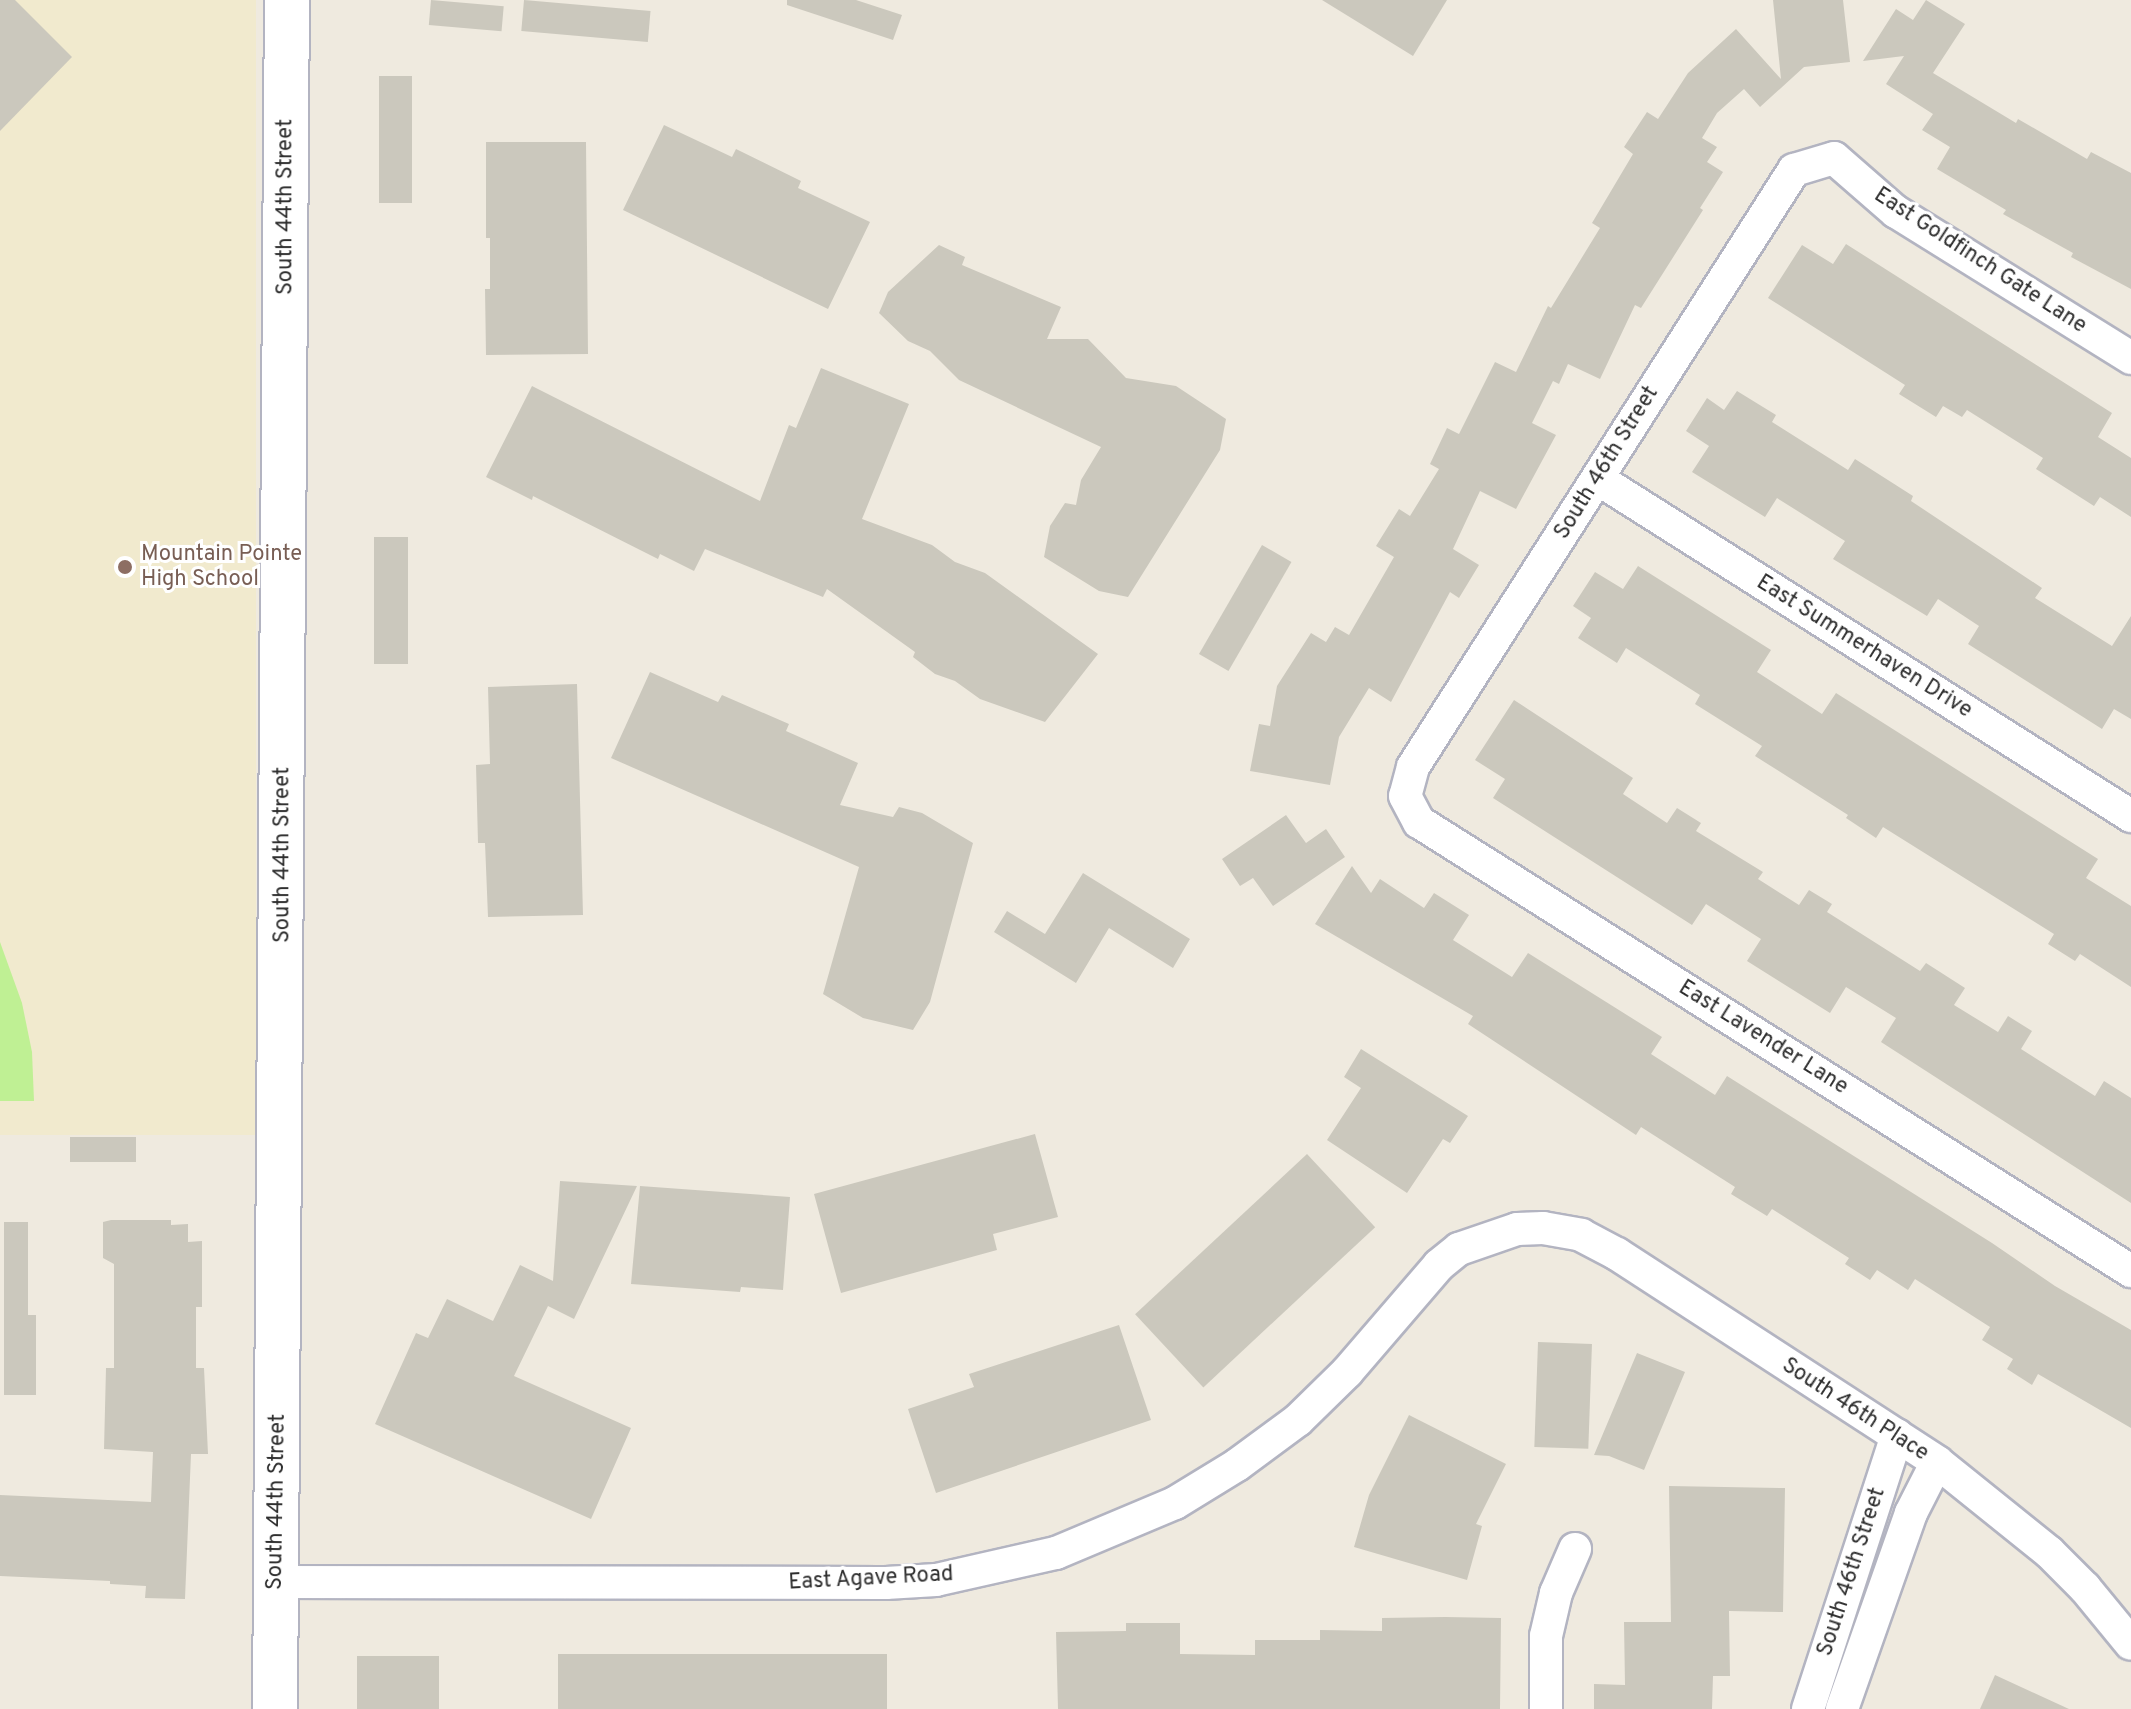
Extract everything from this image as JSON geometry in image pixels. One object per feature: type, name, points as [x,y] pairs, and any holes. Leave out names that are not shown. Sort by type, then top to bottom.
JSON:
[{"type":"street","name":"South 44th Street","points":[[275,1709],[282,1092],[287,0]]},
{"type":"street","name":"East Goldfinch Gate Lane","points":[[1834,158],[1896,212],[2131,358]]},
{"type":"street","name":"South 46th Street","points":[[1405,796],[1413,767],[1794,170],[1834,158]]},
{"type":"street","name":"East Summerhaven Drive","points":[[1598,479],[2131,816]]},
{"type":"street","name":"East Lavender Lane","points":[[1405,796],[1419,822],[2131,1271]]},
{"type":"street","name":"East Agave Road","points":[[276,1582],[886,1583],[936,1580],[1056,1553],[1175,1503],[1298,1420],[1347,1372],[1439,1265],[1459,1249],[1517,1229],[1543,1228]]},
{"type":"street","name":"South 46th Place","points":[[1543,1228],[1581,1235],[1617,1254],[1937,1462],[2049,1552],[2085,1588],[2131,1644]]},
{"type":"street","name":"South 46th Street","points":[[1808,1709],[1897,1435]]},
{"type":"street","name":"South 46th Street","points":[[1842,1709],[1911,1513],[1937,1462]]},
{"type":"street","points":[[1546,1709],[1546,1636],[1556,1593],[1575,1549]]},
{"type":"shaded area","name":"Mountain Pointe High School","points":[[0,0],[256,0],[256,1135],[0,1135]]},
{"type":"green space","points":[[0,942],[22,1003],[32,1052],[34,1101],[0,1101]]},
{"type":"building","points":[[0,0],[15,0],[72,57],[0,131]]},
{"type":"building","points":[[431,0],[504,6],[502,31],[429,25]]},
{"type":"building","points":[[524,0],[651,11],[648,42],[521,31]]},
{"type":"building","points":[[787,0],[856,0],[902,15],[893,40],[787,5]]},
{"type":"building","points":[[1322,0],[1447,0],[1413,56]]},
{"type":"building","points":[[1773,0],[1843,0],[1850,62],[1804,67],[1760,107],[1744,89],[1717,113],[1702,138],[1717,147],[1707,162],[1723,172],[1700,208],[1703,210],[1641,308],[1635,305],[1600,379],[1568,364],[1559,384],[1553,381],[1532,423],[1556,435],[1516,509],[1480,491],[1453,549],[1479,565],[1459,598],[1450,592],[1391,702],[1369,688],[1339,737],[1330,785],[1250,771],[1259,724],[1270,726],[1277,686],[1311,633],[1326,642],[1335,627],[1349,635],[1394,557],[1376,546],[1399,509],[1410,516],[1439,469],[1430,464],[1447,428],[1459,434],[1495,362],[1516,372],[1548,306],[1551,308],[1600,228],[1592,223],[1633,154],[1624,147],[1647,112],[1658,119],[1688,73],[1736,29],[1781,79]]},
{"type":"building","points":[[1926,0],[1965,24],[1933,73],[2016,123],[2018,119],[2087,159],[2091,152],[2131,173],[2131,289],[2071,257],[2073,253],[2003,214],[2006,210],[1937,169],[1950,147],[1922,130],[1933,114],[1886,84],[1904,56],[1863,61],[1896,9],[1913,20]]},
{"type":"building","points":[[379,76],[412,76],[412,203],[379,203]]},
{"type":"building","points":[[664,125],[732,157],[736,149],[801,181],[798,188],[870,222],[828,309],[623,210]]},
{"type":"building","points":[[486,142],[586,142],[588,354],[486,355],[485,289],[490,289],[490,238],[486,238]]},
{"type":"building","points":[[1846,244],[2112,413],[2098,437],[2131,458],[2131,517],[2100,497],[2094,506],[2036,469],[2043,458],[1967,410],[1962,417],[1943,406],[1936,417],[1899,394],[1905,385],[1768,298],[1802,245],[1833,264]]},
{"type":"building","points":[[939,245],[965,257],[962,265],[1061,307],[1047,339],[1088,339],[1126,378],[1176,386],[1226,419],[1220,450],[1128,597],[1099,591],[1044,557],[1050,526],[1065,503],[1076,505],[1081,480],[1101,447],[959,380],[930,351],[908,341],[879,313],[888,292]]},
{"type":"building","points":[[821,368],[909,404],[862,519],[932,545],[955,562],[985,573],[1098,654],[1045,722],[980,699],[955,681],[935,674],[913,657],[915,652],[827,589],[823,597],[705,549],[694,571],[660,554],[658,559],[533,496],[532,500],[486,477],[532,386],[760,501],[789,425],[796,428]]},
{"type":"building","points":[[1737,391],[1776,415],[1772,422],[1848,470],[1855,459],[1913,496],[1911,501],[2042,588],[2035,598],[2112,646],[2131,616],[2131,719],[2114,709],[2102,729],[1968,644],[1979,626],[1938,599],[1927,616],[1833,559],[1845,541],[1777,498],[1765,517],[1692,472],[1709,446],[1686,431],[1707,398],[1724,410]]},
{"type":"building","points":[[374,537],[408,537],[408,664],[374,664]]},
{"type":"building","points":[[1262,545],[1291,562],[1228,671],[1199,654]]},
{"type":"building","points":[[1638,566],[1771,650],[1757,672],[1822,714],[1836,693],[2098,859],[2086,878],[2131,906],[2131,987],[2080,954],[2075,961],[2048,944],[2054,934],[1883,827],[1876,838],[1846,818],[1848,815],[1755,756],[1762,746],[1695,704],[1700,695],[1626,648],[1617,663],[1578,638],[1591,618],[1573,606],[1595,572],[1623,589]]},
{"type":"building","points":[[650,672],[718,702],[722,695],[789,724],[786,731],[858,763],[840,805],[893,817],[899,807],[922,813],[973,843],[930,1002],[913,1030],[863,1018],[823,994],[859,867],[611,758]]},
{"type":"building","points":[[577,684],[583,915],[488,917],[485,843],[478,843],[476,765],[490,764],[488,687]]},
{"type":"building","points":[[1514,700],[1633,778],[1623,794],[1667,823],[1677,808],[1701,823],[1696,831],[1763,872],[1758,879],[1799,905],[1809,890],[1832,904],[1827,912],[1920,971],[1926,963],[1965,988],[1954,1005],[1998,1032],[2008,1016],[2032,1031],[2021,1049],[2095,1096],[2104,1081],[2131,1098],[2131,1203],[1881,1042],[1896,1018],[1846,987],[1830,1013],[1747,961],[1761,939],[1706,904],[1692,925],[1493,798],[1505,779],[1475,760]]},
{"type":"building","points":[[1286,815],[1306,843],[1326,829],[1345,857],[1273,906],[1253,878],[1240,886],[1222,859]]},
{"type":"building","points":[[1352,866],[1371,893],[1380,879],[1424,908],[1434,893],[1469,915],[1453,940],[1512,977],[1528,953],[1662,1037],[1651,1054],[1715,1095],[1727,1076],[2055,1286],[2131,1330],[2131,1428],[2038,1374],[2032,1385],[2007,1369],[2013,1359],[1982,1340],[1990,1327],[1915,1279],[1908,1290],[1877,1270],[1870,1280],[1845,1264],[1849,1258],[1772,1209],[1767,1216],[1731,1194],[1735,1187],[1641,1127],[1636,1135],[1468,1024],[1473,1016],[1315,924]]},
{"type":"building","points":[[1083,873],[1190,939],[1173,968],[1109,928],[1076,983],[994,932],[1007,911],[1045,934]]},
{"type":"building","points":[[1361,1049],[1468,1116],[1450,1143],[1443,1139],[1407,1193],[1327,1140],[1361,1088],[1344,1077]]},
{"type":"building","points":[[1035,1134],[1058,1217],[993,1234],[997,1250],[841,1293],[814,1194]]},
{"type":"building","points":[[70,1137],[136,1137],[136,1162],[70,1162]]},
{"type":"building","points":[[1307,1154],[1375,1227],[1203,1387],[1135,1314]]},
{"type":"building","points":[[560,1181],[637,1186],[574,1319],[548,1306],[514,1376],[631,1428],[591,1519],[375,1424],[416,1333],[428,1338],[447,1299],[493,1321],[520,1265],[553,1281]]},
{"type":"building","points":[[640,1186],[790,1197],[783,1290],[741,1287],[740,1292],[631,1284]]},
{"type":"building","points":[[171,1220],[171,1225],[188,1224],[188,1242],[202,1241],[202,1307],[196,1307],[196,1368],[204,1368],[208,1454],[191,1454],[185,1599],[145,1598],[146,1586],[110,1584],[110,1581],[0,1576],[0,1495],[151,1502],[153,1452],[104,1449],[106,1368],[114,1368],[114,1264],[103,1258],[103,1222]]},
{"type":"building","points":[[4,1222],[28,1222],[28,1315],[36,1315],[36,1395],[4,1395]]},
{"type":"building","points":[[1119,1325],[1151,1420],[936,1493],[908,1409],[974,1387],[969,1374]]},
{"type":"building","points":[[1538,1342],[1592,1344],[1588,1449],[1534,1447]]},
{"type":"building","points":[[1637,1353],[1685,1372],[1644,1470],[1609,1456],[1594,1455]]},
{"type":"building","points":[[1409,1415],[1506,1464],[1476,1524],[1482,1526],[1467,1580],[1354,1547],[1369,1495]]},
{"type":"building","points":[[1669,1486],[1785,1488],[1783,1612],[1729,1611],[1730,1676],[1713,1676],[1712,1709],[1594,1709],[1594,1684],[1625,1685],[1624,1622],[1671,1622]]},
{"type":"building","points":[[1382,1618],[1501,1618],[1500,1709],[1058,1709],[1056,1632],[1126,1631],[1126,1623],[1180,1623],[1180,1654],[1255,1655],[1255,1640],[1320,1640],[1320,1630],[1382,1631]]},
{"type":"building","points":[[558,1654],[887,1654],[887,1709],[558,1709]]},
{"type":"building","points":[[357,1656],[439,1656],[439,1709],[357,1709]]},
{"type":"building","points":[[1995,1675],[2069,1709],[1980,1709]]},
{"type":"place","name":"Mountain Pointe High School","points":[[125,567]]}]
